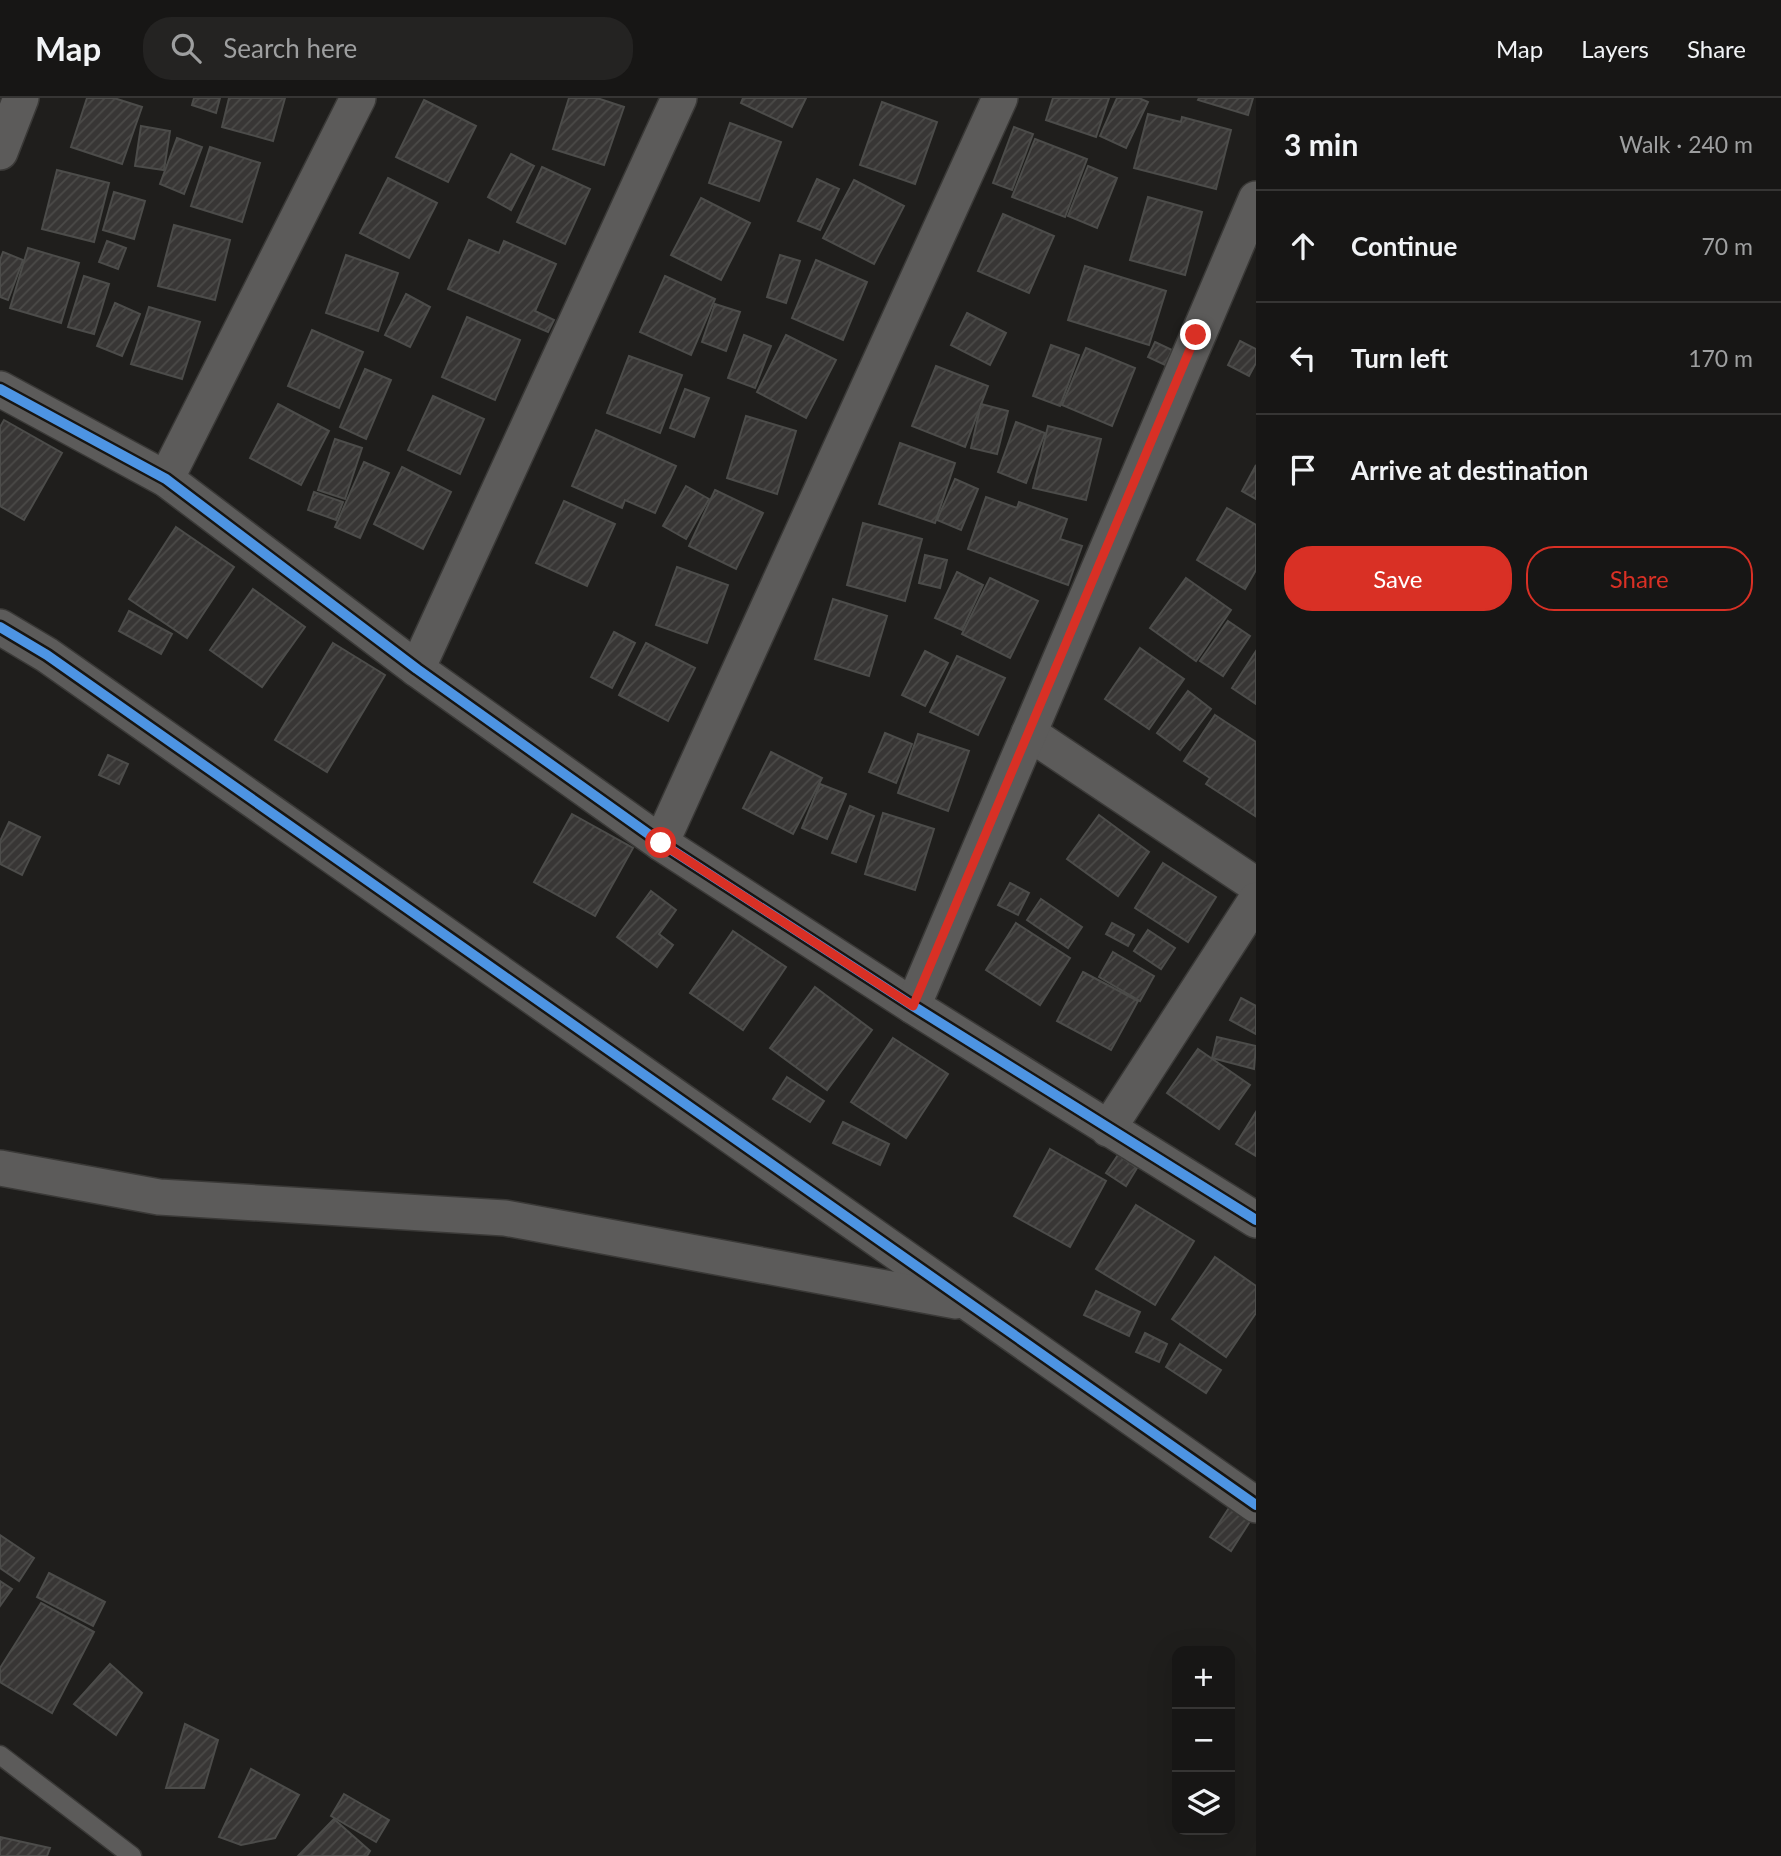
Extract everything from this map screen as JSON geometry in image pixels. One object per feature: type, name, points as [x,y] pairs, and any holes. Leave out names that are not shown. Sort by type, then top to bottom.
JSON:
[{"type":"street","points":[[0,152],[21,98]]},
{"type":"street","points":[[166,479],[358,98]]},
{"type":"street","points":[[417,669],[679,98]]},
{"type":"street","points":[[661,843],[1000,98]]},
{"type":"street","points":[[913,1006],[1256,202]]},
{"type":"street","points":[[0,389],[166,479],[417,669],[661,843],[913,1006],[1256,1220]]},
{"type":"street","points":[[0,627],[47,655],[1256,1505]]},
{"type":"street","points":[[1029,733],[1256,884]]},
{"type":"street","points":[[1108,1129],[1256,900]]},
{"type":"street","points":[[0,1168],[159,1197],[505,1218],[966,1302]]},
{"type":"lane","points":[[0,1755],[132,1856]]},
{"type":"building","points":[[87,98],[114,98],[142,107],[122,164],[71,147]]},
{"type":"building","points":[[194,98],[220,98],[216,113],[192,105]]},
{"type":"building","points":[[229,98],[285,98],[273,141],[222,127]]},
{"type":"building","points":[[569,98],[597,98],[624,107],[604,165],[553,149]]},
{"type":"building","points":[[743,98],[806,98],[792,127],[741,103]]},
{"type":"building","points":[[1053,98],[1109,98],[1096,137],[1046,120]]},
{"type":"building","points":[[1117,98],[1139,98],[1148,102],[1126,148],[1100,136]]},
{"type":"building","points":[[1253,98],[1248,115],[1198,100]]},
{"type":"building","points":[[424,100],[476,126],[448,182],[396,157]]},
{"type":"building","points":[[882,102],[937,122],[915,184],[860,165]]},
{"type":"building","points":[[1148,114],[1181,122],[1182,117],[1231,130],[1216,189],[1134,168]]},
{"type":"building","points":[[730,123],[781,142],[759,201],[709,183]]},
{"type":"building","points":[[141,126],[170,131],[164,170],[135,166]]},
{"type":"building","points":[[1014,127],[1033,134],[1012,190],[993,183]]},
{"type":"building","points":[[177,138],[202,147],[184,194],[160,184]]},
{"type":"building","points":[[1035,139],[1087,159],[1065,217],[1012,197]]},
{"type":"building","points":[[210,147],[260,163],[242,222],[191,206]]},
{"type":"building","points":[[511,154],[534,166],[511,210],[488,197]]},
{"type":"building","points":[[1088,166],[1117,178],[1097,228],[1068,216]]},
{"type":"building","points":[[542,167],[590,189],[565,244],[517,222]]},
{"type":"building","points":[[57,170],[109,183],[94,242],[42,229]]},
{"type":"building","points":[[388,178],[437,203],[409,258],[360,233]]},
{"type":"building","points":[[817,179],[839,189],[820,230],[798,221]]},
{"type":"building","points":[[854,180],[904,206],[874,264],[823,238]]},
{"type":"building","points":[[114,192],[145,201],[134,239],[103,230]]},
{"type":"building","points":[[1148,197],[1202,212],[1185,275],[1130,260]]},
{"type":"building","points":[[701,198],[750,223],[721,280],[671,255]]},
{"type":"building","points":[[1003,214],[1054,236],[1029,293],[978,271]]},
{"type":"building","points":[[174,225],[230,240],[215,300],[158,286]]},
{"type":"building","points":[[469,240],[499,253],[504,241],[556,264],[535,311],[554,320],[548,332],[448,289]]},
{"type":"building","points":[[107,241],[126,248],[118,269],[99,262]]},
{"type":"building","points":[[28,248],[79,263],[61,323],[10,308]]},
{"type":"building","points":[[3,252],[23,260],[8,300],[0,297],[0,260]]},
{"type":"building","points":[[346,255],[398,273],[378,331],[326,313]]},
{"type":"building","points":[[780,255],[800,261],[786,303],[767,297]]},
{"type":"building","points":[[816,260],[867,282],[843,340],[792,318]]},
{"type":"building","points":[[1085,266],[1166,291],[1149,345],[1068,320]]},
{"type":"building","points":[[84,276],[109,284],[94,334],[68,327]]},
{"type":"building","points":[[665,276],[715,299],[691,355],[640,332]]},
{"type":"building","points":[[406,294],[430,307],[410,347],[385,335]]},
{"type":"building","points":[[115,303],[140,314],[122,356],[97,346]]},
{"type":"building","points":[[715,304],[740,312],[726,351],[702,342]]},
{"type":"building","points":[[149,307],[200,322],[182,379],[131,364]]},
{"type":"building","points":[[967,313],[1006,333],[990,365],[951,345]]},
{"type":"building","points":[[467,317],[520,340],[495,400],[442,377]]},
{"type":"building","points":[[312,330],[363,352],[339,408],[288,386]]},
{"type":"building","points":[[744,335],[771,346],[755,388],[728,378]]},
{"type":"building","points":[[786,335],[836,360],[806,418],[757,392]]},
{"type":"building","points":[[1240,341],[1256,349],[1256,363],[1249,376],[1228,365]]},
{"type":"building","points":[[1155,342],[1172,350],[1165,365],[1148,357]]},
{"type":"building","points":[[1051,345],[1079,355],[1060,406],[1033,396]]},
{"type":"building","points":[[1086,348],[1135,368],[1112,426],[1062,405]]},
{"type":"building","points":[[629,356],[682,375],[660,433],[607,413]]},
{"type":"building","points":[[936,366],[988,386],[965,447],[912,426]]},
{"type":"building","points":[[365,369],[391,380],[366,439],[340,427]]},
{"type":"building","points":[[685,389],[709,398],[694,437],[670,428]]},
{"type":"building","points":[[433,396],[484,419],[460,474],[408,450]]},
{"type":"building","points":[[278,404],[329,431],[301,485],[250,458]]},
{"type":"building","points":[[981,404],[1008,411],[997,454],[971,448]]},
{"type":"building","points":[[746,416],[796,431],[777,494],[727,478]]},
{"type":"building","points":[[4,420],[62,453],[24,520],[0,506],[0,427]]},
{"type":"building","points":[[1016,422],[1045,433],[1026,483],[998,472]]},
{"type":"building","points":[[1048,426],[1101,439],[1086,500],[1033,488]]},
{"type":"building","points":[[596,430],[676,466],[655,513],[625,500],[622,508],[572,486]]},
{"type":"building","points":[[335,439],[362,448],[345,499],[318,490]]},
{"type":"building","points":[[900,443],[955,463],[935,523],[879,504]]},
{"type":"building","points":[[364,462],[389,473],[360,538],[335,527]]},
{"type":"building","points":[[1256,465],[1256,499],[1242,491]]},
{"type":"building","points":[[402,467],[451,492],[423,549],[374,524]]},
{"type":"building","points":[[955,479],[978,489],[961,530],[937,520]]},
{"type":"building","points":[[686,486],[709,499],[686,539],[663,526]]},
{"type":"building","points":[[715,490],[763,513],[736,569],[689,546]]},
{"type":"building","points":[[314,492],[343,502],[336,520],[308,510]]},
{"type":"building","points":[[986,497],[1017,508],[1019,502],[1067,519],[1060,539],[1082,546],[1068,585],[968,549]]},
{"type":"building","points":[[564,501],[615,524],[587,586],[536,563]]},
{"type":"building","points":[[1227,508],[1256,525],[1256,570],[1245,589],[1197,560]]},
{"type":"building","points":[[863,523],[922,539],[905,601],[847,585]]},
{"type":"building","points":[[176,527],[234,567],[187,638],[129,599]]},
{"type":"building","points":[[925,555],[947,560],[940,588],[919,583]]},
{"type":"building","points":[[677,567],[728,585],[707,643],[656,625]]},
{"type":"building","points":[[957,572],[983,585],[962,630],[935,618]]},
{"type":"building","points":[[990,578],[1038,601],[1010,658],[962,634]]},
{"type":"building","points":[[1186,578],[1231,610],[1196,661],[1150,628]]},
{"type":"building","points":[[253,589],[305,627],[262,687],[210,650]]},
{"type":"building","points":[[833,599],[887,616],[869,676],[815,659]]},
{"type":"building","points":[[129,611],[172,634],[161,654],[119,631]]},
{"type":"building","points":[[1228,621],[1250,636],[1223,676],[1200,661]]},
{"type":"building","points":[[614,632],[635,643],[612,688],[591,677]]},
{"type":"building","points":[[333,643],[385,675],[327,772],[275,740]]},
{"type":"building","points":[[646,643],[695,668],[668,721],[619,695]]},
{"type":"building","points":[[1140,648],[1184,679],[1149,729],[1105,699]]},
{"type":"building","points":[[925,651],[948,663],[925,706],[902,695]]},
{"type":"building","points":[[1256,651],[1256,704],[1232,688]]},
{"type":"building","points":[[957,656],[1005,678],[978,735],[930,712]]},
{"type":"building","points":[[1188,691],[1211,709],[1180,750],[1157,733]]},
{"type":"building","points":[[1215,715],[1256,742],[1255,816],[1206,784],[1210,778],[1184,761]]},
{"type":"building","points":[[885,733],[912,744],[896,783],[869,772]]},
{"type":"building","points":[[918,734],[969,751],[948,811],[898,793]]},
{"type":"building","points":[[771,752],[822,778],[793,834],[743,808]]},
{"type":"building","points":[[108,755],[128,764],[119,784],[99,775]]},
{"type":"building","points":[[820,784],[846,794],[827,839],[802,828]]},
{"type":"building","points":[[850,806],[874,816],[856,862],[832,853]]},
{"type":"building","points":[[883,813],[934,829],[915,890],[865,874]]},
{"type":"building","points":[[572,814],[633,848],[595,916],[534,882]]},
{"type":"building","points":[[1099,815],[1149,852],[1118,896],[1067,859]]},
{"type":"building","points":[[9,822],[40,837],[22,875],[0,864],[0,841]]},
{"type":"building","points":[[1163,863],[1216,897],[1188,942],[1135,908]]},
{"type":"building","points":[[1010,883],[1029,893],[1018,915],[998,905]]},
{"type":"building","points":[[651,891],[676,910],[659,934],[673,945],[657,967],[617,937]]},
{"type":"building","points":[[1041,899],[1082,927],[1068,948],[1027,920]]},
{"type":"building","points":[[1016,923],[1070,958],[1040,1005],[986,970]]},
{"type":"building","points":[[1112,923],[1134,935],[1128,946],[1106,934]]},
{"type":"building","points":[[1148,930],[1175,948],[1161,969],[1134,951]]},
{"type":"building","points":[[733,931],[786,967],[743,1030],[690,993]]},
{"type":"building","points":[[1113,952],[1154,976],[1140,1001],[1099,977]]},
{"type":"building","points":[[1083,972],[1138,1001],[1111,1050],[1057,1021]]},
{"type":"building","points":[[815,987],[872,1030],[827,1090],[770,1048]]},
{"type":"building","points":[[1241,998],[1256,1006],[1256,1034],[1230,1020]]},
{"type":"building","points":[[1217,1037],[1256,1046],[1254,1069],[1212,1058]]},
{"type":"building","points":[[893,1038],[948,1074],[906,1138],[851,1102]]},
{"type":"building","points":[[1198,1049],[1250,1085],[1219,1129],[1167,1093]]},
{"type":"building","points":[[787,1077],[824,1101],[810,1122],[773,1099]]},
{"type":"building","points":[[1256,1112],[1256,1156],[1236,1144]]},
{"type":"building","points":[[843,1122],[889,1144],[880,1165],[833,1143]]},
{"type":"building","points":[[1050,1149],[1106,1181],[1070,1247],[1014,1216]]},
{"type":"building","points":[[1118,1155],[1137,1168],[1126,1186],[1106,1173]]},
{"type":"building","points":[[1136,1205],[1194,1241],[1155,1305],[1096,1269]]},
{"type":"building","points":[[1215,1257],[1256,1286],[1256,1313],[1226,1357],[1172,1319]]},
{"type":"building","points":[[1096,1291],[1140,1312],[1129,1336],[1084,1315]]},
{"type":"building","points":[[1145,1333],[1167,1344],[1159,1362],[1136,1352]]},
{"type":"building","points":[[1180,1344],[1221,1370],[1206,1393],[1166,1367]]},
{"type":"building","points":[[1238,1494],[1256,1512],[1231,1551],[1210,1537]]},
{"type":"building","points":[[0,1535],[34,1558],[19,1581],[0,1568]]},
{"type":"building","points":[[49,1573],[105,1602],[93,1626],[37,1597]]},
{"type":"building","points":[[0,1581],[12,1589],[0,1606]]},
{"type":"building","points":[[41,1603],[94,1632],[52,1713],[0,1682],[0,1668]]},
{"type":"building","points":[[110,1664],[142,1693],[116,1735],[74,1704]]},
{"type":"building","points":[[185,1724],[218,1740],[204,1788],[166,1788]]},
{"type":"building","points":[[251,1769],[299,1795],[275,1838],[241,1845],[219,1837]]},
{"type":"building","points":[[344,1794],[389,1820],[376,1842],[331,1816]]},
{"type":"building","points":[[334,1819],[370,1851],[367,1856],[298,1856]]},
{"type":"building","points":[[0,1837],[50,1848],[47,1856],[0,1856]]},
{"type":"cycle path","points":[[0,389],[166,479],[417,669],[661,843],[913,1006],[1256,1220]]},
{"type":"cycle path","points":[[0,627],[47,655],[1256,1505]]},
{"type":"route","points":[[661,843],[913,1006],[1196,335]]}]
